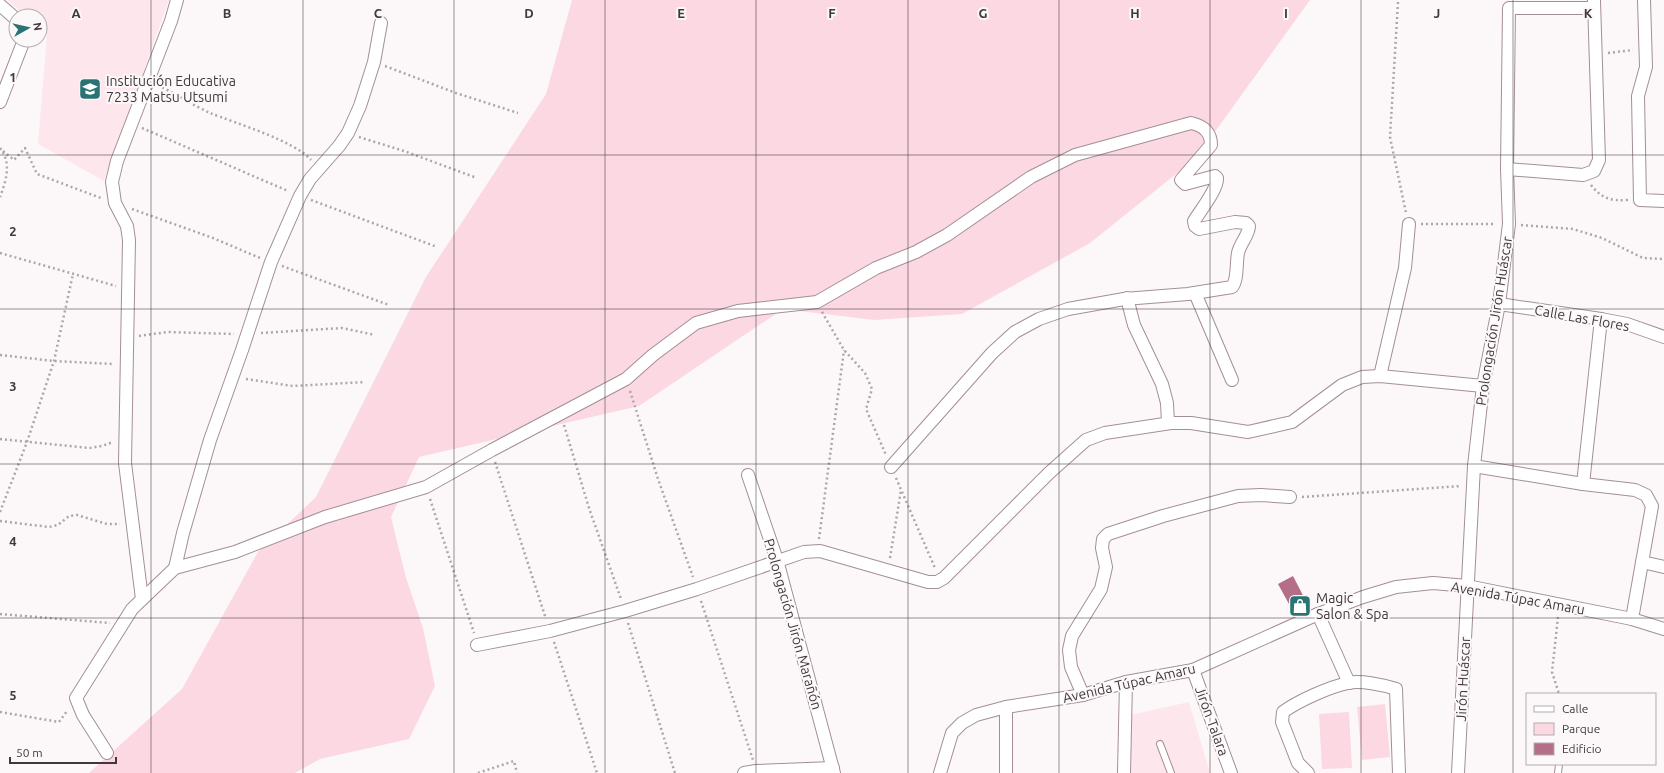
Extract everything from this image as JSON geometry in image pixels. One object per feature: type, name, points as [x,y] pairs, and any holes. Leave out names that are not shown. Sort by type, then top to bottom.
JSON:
[{"type":"street","points":[[142,599],[125,463],[128,240],[126,226],[116,203],[112,182],[117,161],[133,124],[171,21],[177,0]]},
{"type":"street","points":[[1644,0],[1646,67],[1638,96],[1640,200],[1664,201]]},
{"type":"street","points":[[1507,169],[1583,175],[1594,171],[1599,160],[1594,4]]},
{"type":"street","name":"Prolongación Jirón Huáscar","points":[[1468,586],[1474,466],[1483,386],[1499,304],[1509,224],[1507,169],[1509,8],[1594,4]]},
{"type":"street","points":[[0,5],[8,12]]},
{"type":"street","points":[[175,568],[210,440],[233,377],[271,262],[300,196],[310,179],[348,134],[360,106],[374,62],[381,23]]},
{"type":"street","points":[[0,102],[21,48]]},
{"type":"street","points":[[107,753],[83,715],[76,698],[122,624],[142,599],[175,568],[235,552],[325,517],[426,487],[626,379],[653,355],[696,323],[738,311],[817,302],[876,268],[916,252],[947,235],[1031,177],[1075,155],[1192,123],[1200,125],[1207,130],[1211,137],[1211,145],[1181,180],[1184,184],[1215,176],[1217,178],[1217,182],[1194,221],[1195,226],[1199,229],[1235,222],[1246,223],[1249,226],[1249,230],[1239,250],[1235,270],[1236,278],[1232,287],[1195,293],[1127,298],[1068,309],[1039,319],[1015,332],[992,353],[891,467]]},
{"type":"street","points":[[1380,376],[1405,268],[1409,224]]},
{"type":"street","points":[[1195,293],[1232,380]]},
{"type":"street","points":[[1127,298],[1134,325],[1162,384],[1167,403],[1168,423]]},
{"type":"street","name":"Calle Las Flores","points":[[1499,304],[1627,324],[1664,337]]},
{"type":"street","points":[[1583,484],[1601,319]]},
{"type":"street","points":[[477,645],[550,631],[625,611],[697,589],[777,560],[804,552],[817,551],[928,582],[937,582],[1049,473],[1086,440],[1105,433],[1168,423],[1191,423],[1248,432],[1292,422],[1342,385],[1362,377],[1380,376],[1483,386]]},
{"type":"street","points":[[1474,466],[1583,484],[1635,490],[1646,496],[1652,506],[1632,619]]},
{"type":"street","name":"Prolongación Jirón Marañón","points":[[748,475],[777,560],[834,770]]},
{"type":"street","points":[[1083,695],[1071,667],[1069,650],[1072,636],[1101,589],[1106,567],[1103,539],[1108,534],[1163,516],[1238,496],[1261,495],[1290,497]]},
{"type":"street","points":[[1642,562],[1664,567]]},
{"type":"street","name":"Avenida Túpac Amaru","points":[[940,773],[952,733],[962,723],[976,715],[1006,707],[1083,695],[1126,682],[1193,670],[1318,614],[1363,597],[1396,587],[1433,583],[1468,586],[1632,619],[1664,629]]},
{"type":"street","name":"Jirón Huáscar","points":[[1458,773],[1468,586]]},
{"type":"street","points":[[1318,614],[1349,683]]},
{"type":"street","name":"Jirón Talara","points":[[1193,670],[1231,773]]},
{"type":"street","points":[[1124,773],[1126,682]]},
{"type":"street","points":[[1308,773],[1298,763],[1282,722],[1283,712],[1294,704],[1349,683],[1386,686],[1396,690],[1399,773]]},
{"type":"street","points":[[1006,707],[1006,773]]},
{"type":"street","points":[[752,772],[834,770]]},
{"type":"lane","points":[[1160,744],[1171,773]]},
{"type":"path","points":[[1398,2],[1390,137],[1409,224],[1509,224],[1573,229],[1602,238],[1643,258],[1664,259]]},
{"type":"path","points":[[1595,54],[1645,49]]},
{"type":"path","points":[[374,62],[456,93],[518,113]]},
{"type":"path","points":[[149,80],[209,112],[280,141],[307,155],[318,170]]},
{"type":"path","points":[[133,124],[300,196],[438,247]]},
{"type":"path","points":[[348,134],[404,151],[477,178]]},
{"type":"path","points":[[0,148],[7,169],[6,181],[0,197]]},
{"type":"path","points":[[2,151],[14,160],[25,148],[37,174],[213,238],[271,262],[389,305]]},
{"type":"path","points":[[1583,175],[1598,195],[1615,201],[1640,200]]},
{"type":"path","points":[[0,253],[128,290]]},
{"type":"path","points":[[0,512],[27,442],[54,361],[73,274]]},
{"type":"path","points":[[817,302],[844,350],[864,373],[872,389],[866,409],[940,580]]},
{"type":"path","points":[[817,551],[844,350]]},
{"type":"path","points":[[0,355],[54,361],[127,365]]},
{"type":"path","points":[[233,377],[293,386],[365,382]]},
{"type":"path","points":[[626,379],[658,479],[697,589],[752,772]]},
{"type":"path","points":[[561,413],[589,508],[625,611],[675,773]]},
{"type":"path","points":[[0,439],[90,448],[102,446],[125,438]]},
{"type":"path","points":[[492,450],[597,773]]},
{"type":"path","points":[[1290,497],[1473,486]]},
{"type":"path","points":[[426,487],[477,645]]},
{"type":"path","points":[[888,570],[901,490]]},
{"type":"path","points":[[0,521],[49,527],[58,525],[69,516],[77,516],[107,524],[133,524]]},
{"type":"path","points":[[1558,693],[1552,672],[1559,605]]},
{"type":"path","points":[[0,614],[122,624]]},
{"type":"path","points":[[0,712],[59,722]]},
{"type":"path","points":[[478,773],[514,761],[517,773]]},
{"type":"shaded area","name":"Institución Educativa 7233 Matsu Utsumi","points":[[7,0],[169,0],[104,181],[38,144],[46,48],[48,48],[48,8],[16,8]]},
{"type":"shaded area","points":[[1189,702],[1210,773],[1130,773],[1130,715]]},
{"type":"green space","points":[[572,0],[1310,0],[1196,158],[1090,243],[962,314],[874,320],[783,309],[639,406],[419,457],[391,517],[406,578],[423,628],[435,686],[409,739],[320,759],[295,773],[89,773],[182,689],[258,552],[316,497],[426,277],[546,94]]},
{"type":"green space","points":[[1385,704],[1390,757],[1362,760],[1357,707]]},
{"type":"green space","points":[[1349,712],[1352,768],[1322,769],[1319,714]]},
{"type":"building","points":[[1293,576],[1309,607],[1295,615],[1278,584]]},
{"type":"place","name":"Institución Educativa 7233 Matsu Utsumi","points":[[90,89]]},
{"type":"place","name":"Magic Salon & Spa","points":[[1300,606]]}]
